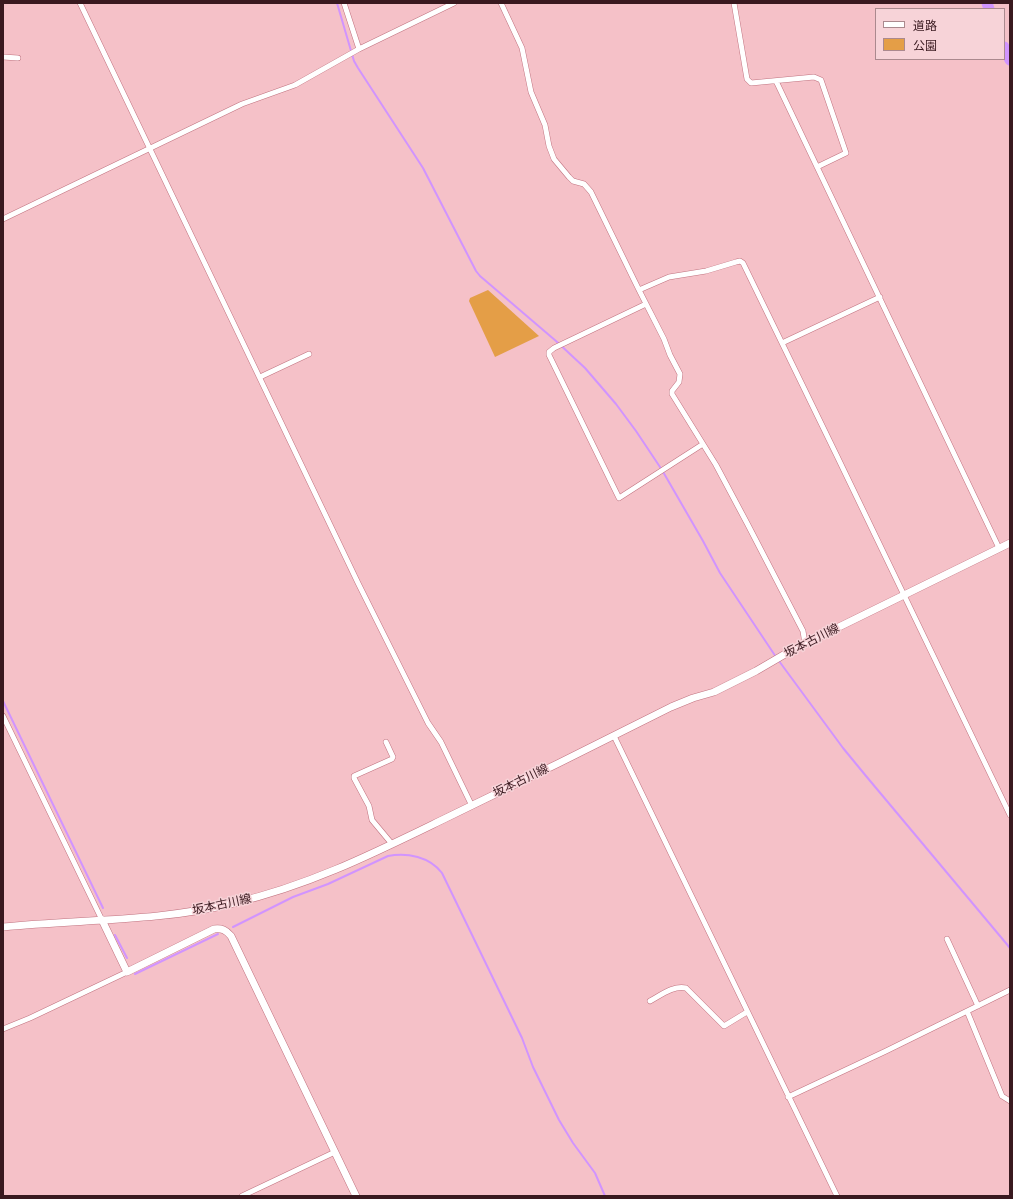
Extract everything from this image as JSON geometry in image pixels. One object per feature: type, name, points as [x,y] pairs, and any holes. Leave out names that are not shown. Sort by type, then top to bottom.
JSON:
[{"type":"main road","name":"坂本古川線","points":[[3,927],[167,915],[205,909],[254,898],[329,873],[472,806],[671,707],[693,698],[714,692],[792,650],[1010,543]]},
{"type":"main road","points":[[102,920],[127,972],[214,929],[224,929],[232,936],[356,1196]]},
{"type":"street","points":[[80,3],[358,583],[428,723],[442,742],[472,806]]},
{"type":"street","points":[[344,3],[359,49]]},
{"type":"street","points":[[4,218],[242,104],[296,85],[353,52],[454,3]]},
{"type":"street","points":[[501,3],[522,48],[531,92],[545,126],[549,146],[554,159],[568,177],[573,181],[584,184],[591,192],[680,374],[679,382],[672,390],[672,394],[703,444],[748,525],[804,631],[805,644]]},
{"type":"street","points":[[734,3],[747,79],[751,83],[814,77],[821,80],[846,153],[817,167]]},
{"type":"street","points":[[3,58],[18,58]]},
{"type":"street","points":[[776,81],[999,548]]},
{"type":"street","points":[[639,290],[668,277],[706,271],[740,261],[743,263],[1010,815]]},
{"type":"street","points":[[782,343],[880,297]]},
{"type":"street","points":[[646,304],[554,348],[549,352],[549,355],[618,498],[703,444]]},
{"type":"street","points":[[260,377],[309,354]]},
{"type":"street","points":[[3,716],[102,920]]},
{"type":"street","points":[[614,736],[837,1196]]},
{"type":"street","points":[[386,742],[393,757],[392,759],[354,776],[354,778],[369,806],[372,820],[392,844]]},
{"type":"street","points":[[947,939],[978,1006]]},
{"type":"street","points":[[3,1028],[30,1018],[127,972]]},
{"type":"street","points":[[650,1001],[674,988],[681,987],[686,988],[724,1026],[747,1012]]},
{"type":"street","points":[[788,1097],[1010,990]]},
{"type":"street","points":[[967,1011],[1002,1096],[1010,1101]]},
{"type":"street","points":[[242,1196],[335,1152]]},
{"type":"green space","points":[[488,290],[539,336],[495,357],[469,301],[470,298]]},
{"type":"waterway","points":[[337,3],[354,61],[423,168],[476,271],[585,368],[616,404],[662,470],[720,573],[776,657]]},
{"type":"waterway","points":[[987,3],[989,8]]},
{"type":"waterway","points":[[1005,49],[1010,60]]},
{"type":"waterway","points":[[779,661],[843,748],[1010,948]]},
{"type":"waterway","points":[[3,701],[103,908]]},
{"type":"waterway","points":[[233,927],[293,897],[328,884],[388,856],[410,855],[431,863],[442,873],[522,1038],[533,1067],[559,1120],[573,1143],[595,1173],[605,1196]]},
{"type":"waterway","points":[[135,974],[218,934]]},
{"type":"waterway","points":[[115,935],[127,958]]}]
